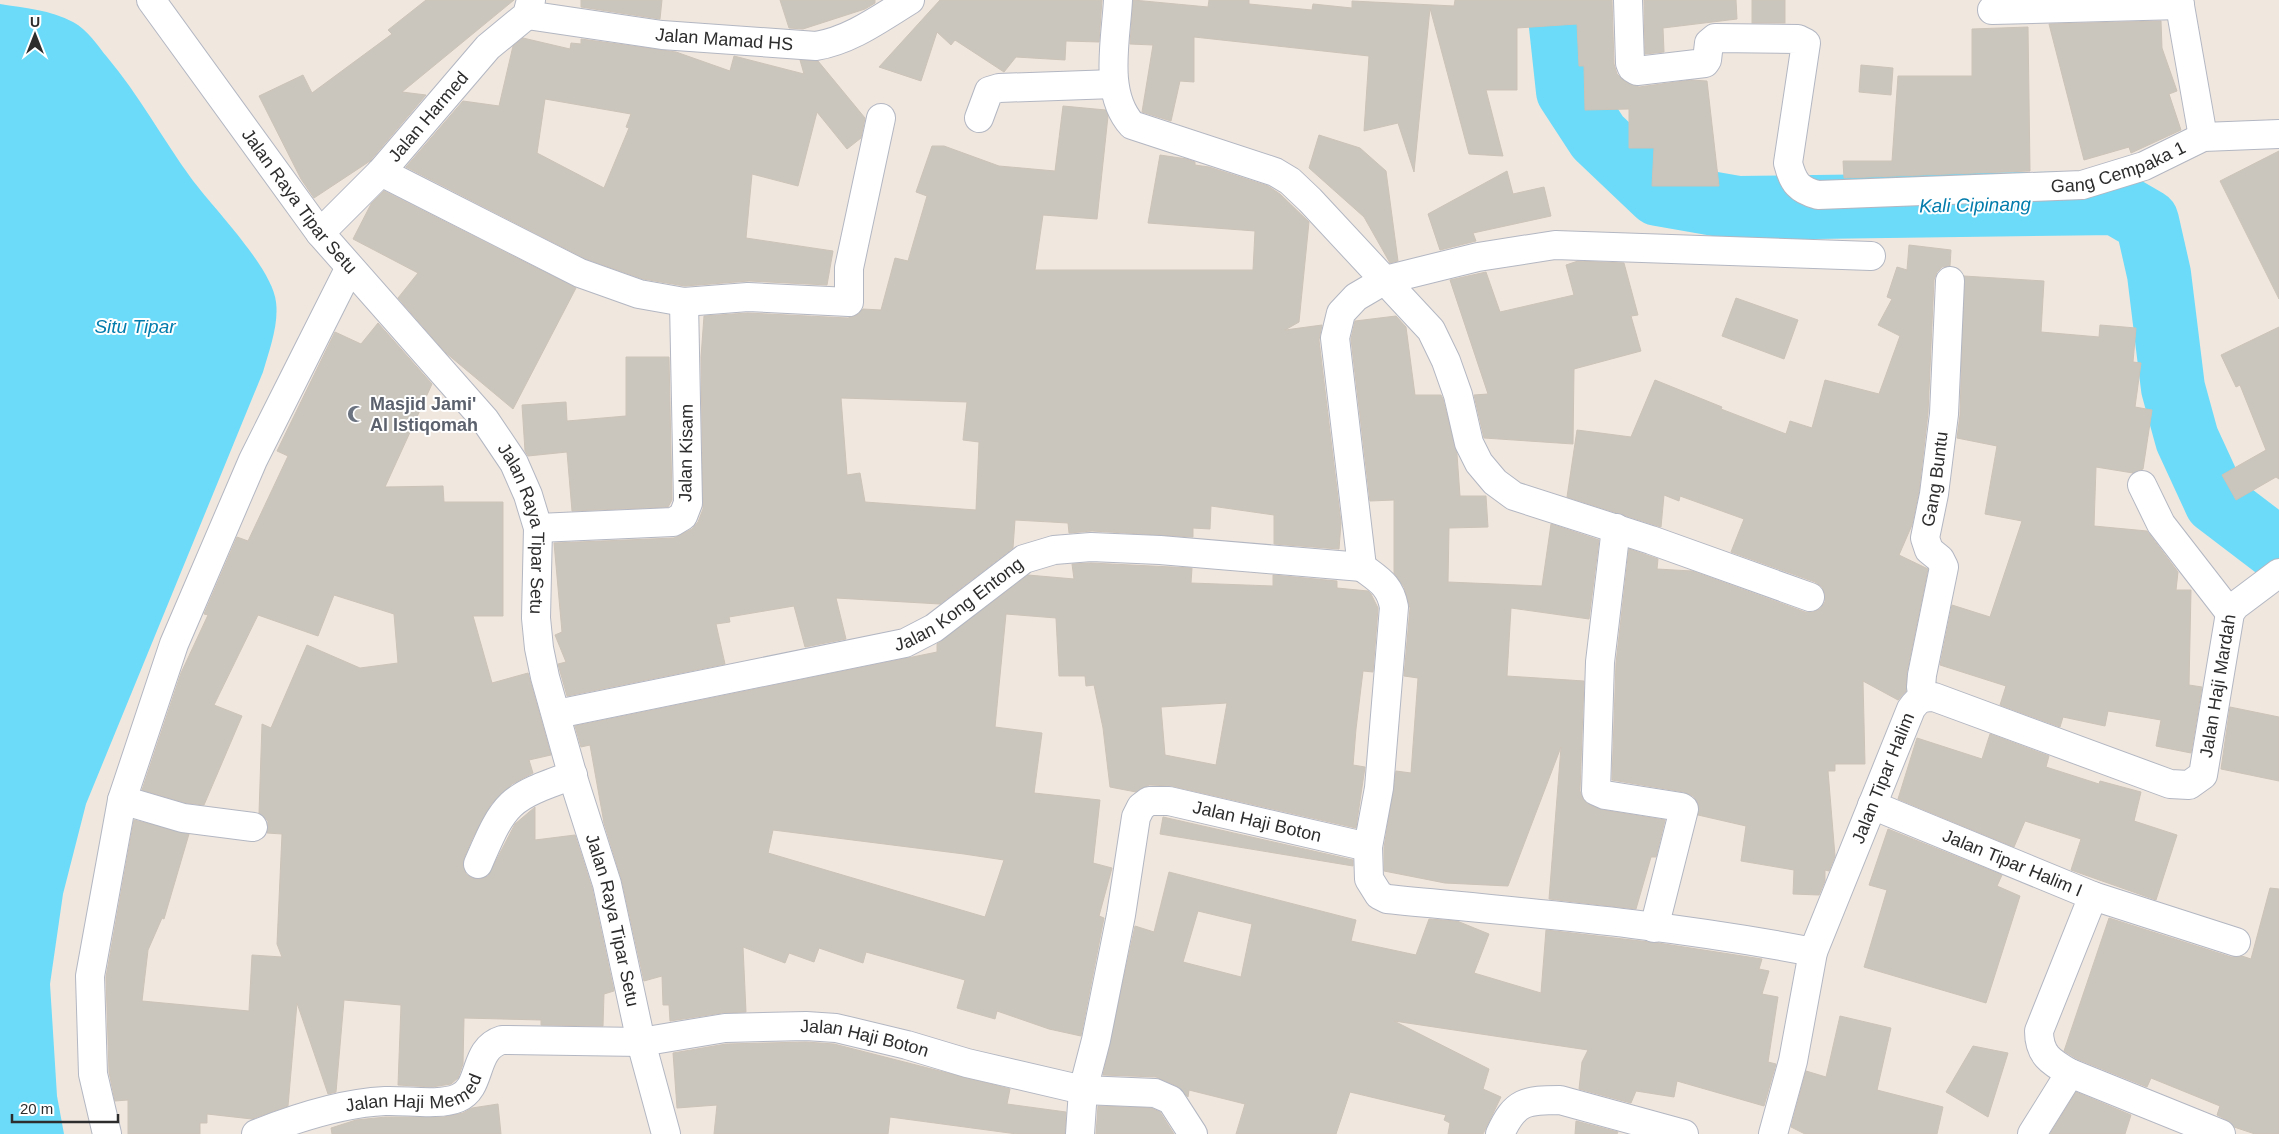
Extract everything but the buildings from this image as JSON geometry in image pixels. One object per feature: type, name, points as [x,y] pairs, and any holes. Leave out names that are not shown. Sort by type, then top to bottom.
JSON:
[{"type":"street","name":"Jalan Raya Tipar Setu","points":[[151,0],[320,233],[349,269],[490,427],[514,463],[528,495],[538,528],[536,618],[539,648],[573,775],[607,884],[641,1042],[666,1134]]},
{"type":"street","name":"Jalan Mamad HS","points":[[529,8],[662,35],[816,46],[834,43],[853,35],[877,9],[910,0]]},
{"type":"street","points":[[1118,0],[1114,84],[1122,114],[1132,125],[1275,172],[1290,181],[1432,330],[1458,395],[1469,443],[1479,463],[1495,482],[1514,496],[1616,528],[1810,597]]},
{"type":"street","name":"Gang Cempaka 1","points":[[1628,0],[1630,63],[1632,68],[1636,70],[1704,63],[1708,60],[1709,43],[1715,38],[1798,39],[1806,43],[1788,163],[1794,182],[1800,189],[1818,195],[2082,184],[2144,166],[2203,137],[2279,134]]},
{"type":"street","points":[[1992,10],[2179,2],[2203,137]]},
{"type":"street","name":"Jalan Harmed","points":[[320,233],[380,172],[488,47],[529,8]]},
{"type":"street","points":[[979,118],[989,91],[999,88],[1114,84]]},
{"type":"street","points":[[380,172],[580,273],[639,294],[684,302],[748,297],[849,302],[849,268],[881,118]]},
{"type":"street","points":[[1813,952],[1742,938],[1386,899],[1376,891],[1369,879],[1368,847],[1379,788],[1394,607],[1391,593],[1384,583],[1362,567],[1335,338],[1341,313],[1356,297],[1385,280],[1478,257],[1555,245],[1871,256]]},
{"type":"street","points":[[107,1134],[93,1074],[90,976],[122,800],[181,627],[253,460],[349,269]]},
{"type":"street","name":"Gang Buntu","points":[[1923,697],[1921,687],[1922,676],[1944,567],[1940,558],[1928,550],[1925,538],[1934,494],[1944,414],[1950,281]]},
{"type":"street","name":"Jalan Kisam","points":[[538,528],[672,522],[682,516],[688,503],[684,302]]},
{"type":"street","points":[[2142,485],[2161,524],[2233,610]]},
{"type":"street","points":[[1616,528],[1600,662],[1596,791],[1605,795],[1682,807],[1684,809],[1654,928]]},
{"type":"street","name":"Jalan Kong Entong","points":[[557,714],[905,643],[934,628],[1024,559],[1054,550],[1091,547],[1160,550],[1362,567]]},
{"type":"street","name":"Jalan Haji Mardah","points":[[2189,785],[2203,775],[2233,610],[2279,573]]},
{"type":"street","name":"Jalan Tipar Halim","points":[[1773,1134],[1793,1061],[1813,952],[1911,709],[1917,700],[1923,697],[1934,697],[2170,784],[2189,785]]},
{"type":"street","points":[[478,864],[497,820],[517,798],[532,789],[573,775]]},
{"type":"street","points":[[122,800],[182,818],[253,827]]},
{"type":"street","name":"Jalan Haji Boton","points":[[1083,1090],[1096,1040],[1121,915],[1133,833],[1141,807],[1150,801],[1169,801],[1368,847]]},
{"type":"street","name":"Jalan Tipar Halim I","points":[[1872,805],[2093,896],[2039,1031],[2042,1052],[2048,1061],[2070,1073],[2221,1134]]},
{"type":"street","points":[[2093,896],[2236,942]]},
{"type":"street","name":"Jalan Haji Boton","points":[[641,1042],[724,1028],[806,1026],[836,1028],[907,1045],[967,1063],[1083,1090],[1155,1093],[1171,1100],[1193,1134]]},
{"type":"street","name":"Jalan Haji Memed","points":[[256,1134],[282,1123],[337,1108],[384,1101],[440,1101],[458,1098],[469,1091],[484,1052],[492,1043],[502,1040],[641,1042]]},
{"type":"street","points":[[2032,1134],[2070,1073]]},
{"type":"street","points":[[1080,1134],[1083,1090]]},
{"type":"street","points":[[1500,1134],[1508,1115],[1519,1106],[1528,1102],[1545,1100],[1560,1100],[1684,1134]]},
{"type":"water","name":"Situ Tipar","points":[[0,4],[37,10],[65,18],[78,25],[92,38],[130,86],[191,178],[253,255],[272,288],[277,311],[273,338],[263,372],[86,804],[63,894],[50,984],[57,1096],[64,1134],[0,1134]]},
{"type":"waterway","name":"Kali Cipinang","points":[[1560,0],[1559,8],[1568,91],[1598,137],[1658,194],[1738,208],[2116,203],[2147,221],[2159,274],[2173,388],[2187,439],[2216,502],[2279,550]]},
{"type":"place","name":"Masjid Jami' Al Istiqomah","points":[[356,414]]}]
